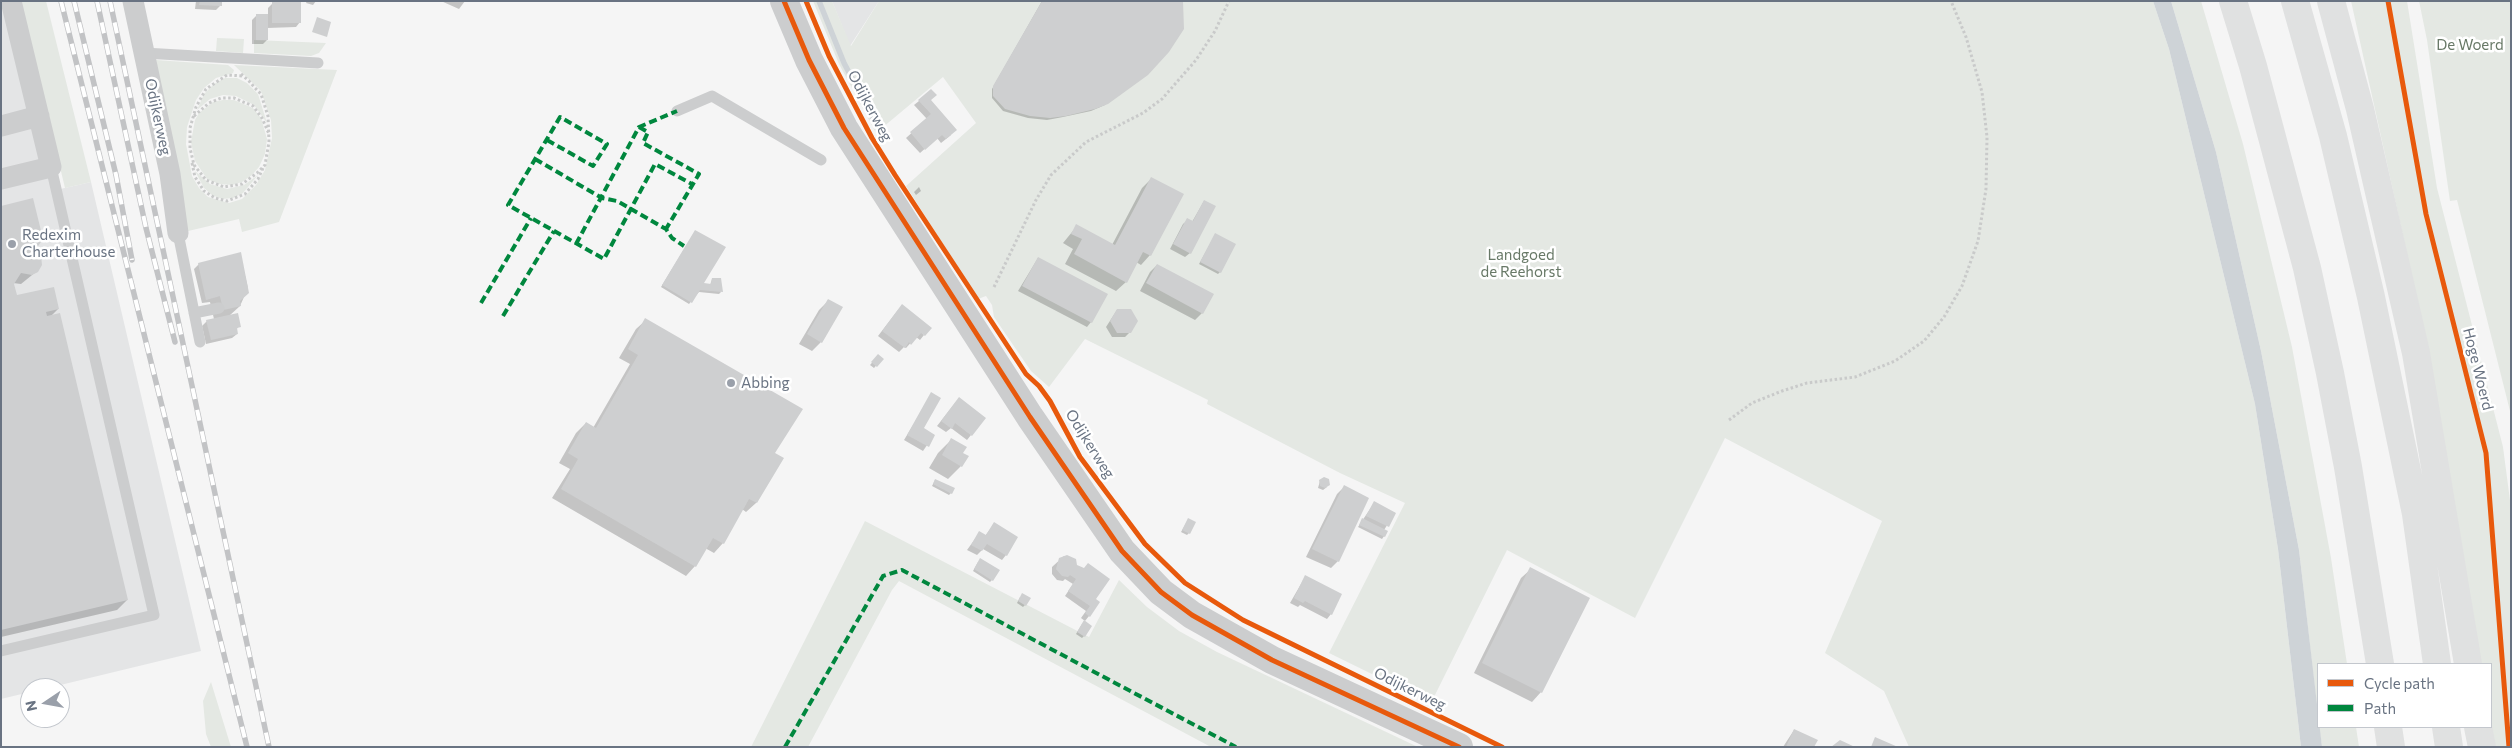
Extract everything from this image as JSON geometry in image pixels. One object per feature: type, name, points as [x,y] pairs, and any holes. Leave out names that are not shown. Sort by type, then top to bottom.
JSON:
[{"type":"highway","points":[[2233,1],[2258,85],[2307,268],[2320,325],[2348,467],[2380,663]]},
{"type":"highway","points":[[2295,1],[2333,136],[2371,297],[2416,514],[2437,663]]},
{"type":"highway","points":[[2331,1],[2360,109],[2416,353],[2468,663]]},
{"type":"highway","points":[[2388,728],[2391,747]]},
{"type":"highway","points":[[2446,728],[2449,747]]},
{"type":"highway","points":[[2478,728],[2482,747]]},
{"type":"street","points":[[1,179],[51,167],[12,1]]},
{"type":"street","name":"Odijkerweg","points":[[133,1],[170,174],[178,233]]},
{"type":"street","name":"Odijkerweg","points":[[784,1],[809,60],[844,128],[1030,416],[1122,552],[1161,592],[1192,615],[1272,660],[1459,747]]},
{"type":"street","points":[[1,126],[39,116]]},
{"type":"lane","points":[[144,53],[318,63]]},
{"type":"lane","points":[[678,111],[712,96],[821,160]]},
{"type":"lane","points":[[1,652],[154,615],[51,167]]},
{"type":"lane","points":[[178,233],[200,342]]},
{"type":"lane","points":[[194,313],[219,308]]},
{"type":"path","points":[[994,287],[1036,200],[1051,175],[1086,142],[1143,113],[1162,100],[1196,60],[1215,31],[1229,1]]},
{"type":"path","points":[[1730,420],[1752,403],[1782,391],[1807,383],[1855,377],[1894,360],[1924,341],[1944,317],[1962,286],[1978,241],[1986,189],[1987,137],[1982,92],[1966,37],[1950,1]]},
{"type":"path","points":[[228,58],[261,94],[268,116],[270,136],[265,165],[258,180],[245,194],[234,200],[221,200],[209,196],[199,185],[190,157],[189,139],[192,118],[201,96],[212,83],[227,76],[243,76]]},
{"type":"path","points":[[192,118],[209,103],[221,98],[234,98],[253,106],[262,118],[270,136]]},
{"type":"path","points":[[190,157],[199,173],[206,180],[224,187],[242,184],[265,165]]},
{"type":"shaded area","points":[[1,1],[56,190],[91,182],[201,651],[70,683],[70,678],[20,678],[20,694],[1,699]]},
{"type":"shaded area","points":[[832,1],[879,1],[850,46]]},
{"type":"shaded area","points":[[2153,1],[2171,1],[2216,152],[2261,351],[2299,550],[2317,704],[2317,728],[2320,728],[2322,747],[2301,747],[2278,549],[2255,404],[2169,49]]},
{"type":"green space","points":[[20,1],[46,1],[91,182],[65,188]]},
{"type":"green space","name":"Landgoed de Reehorst","points":[[813,1],[832,1],[851,46],[879,1],[2153,1],[2169,49],[2255,404],[2278,549],[2301,747],[1909,747],[1884,691],[1825,653],[1882,521],[1725,438],[1635,618],[1507,550],[1431,703],[1329,653],[1405,503],[1340,473],[1207,404],[1208,400],[1085,339],[1049,387],[1031,371],[994,317],[992,305],[986,296],[978,299],[906,186],[976,123],[943,77],[876,133],[839,64]]},
{"type":"green space","points":[[2171,1],[2201,1],[2243,144],[2292,347],[2331,558],[2347,663],[2317,663],[2317,707],[2299,550],[2261,351],[2216,152]]},
{"type":"green space","points":[[2351,1],[2407,1],[2437,188],[2503,447],[2511,508],[2511,747],[2492,747],[2492,663],[2480,663],[2411,272]]},
{"type":"green space","name":"De Woerd","points":[[2419,1],[2511,1],[2511,415],[2457,200],[2450,201],[2427,40]]},
{"type":"green space","points":[[217,38],[244,39],[243,53],[216,51]]},
{"type":"green space","points":[[254,40],[326,43],[319,53],[311,56],[254,53]]},
{"type":"green space","points":[[156,60],[228,65],[234,70],[233,73],[216,78],[204,88],[196,100],[187,127],[186,144],[192,176],[199,188],[208,197],[229,203],[242,199],[256,185],[265,170],[272,138],[271,120],[261,91],[234,65],[337,70],[279,222],[242,232],[239,219],[184,232]]},
{"type":"green space","points":[[225,78],[237,78],[247,83],[258,94],[267,123],[254,105],[236,96],[223,95],[210,99],[197,110],[204,94],[214,84]]},
{"type":"green space","points":[[234,100],[253,108],[261,118],[267,139],[265,154],[259,167],[242,182],[232,185],[219,184],[207,179],[195,161],[191,142],[195,120],[199,113],[213,102]]},
{"type":"green space","points":[[195,171],[210,184],[227,189],[244,185],[258,175],[243,193],[233,198],[222,199],[212,195],[204,188]]},
{"type":"green space","points":[[865,521],[1089,637],[1119,580],[1147,607],[1179,631],[1217,652],[1418,747],[1211,747],[899,581],[892,590],[808,747],[751,747]]},
{"type":"green space","points":[[211,682],[231,747],[211,747],[206,734],[203,701]]},
{"type":"green space","points":[[2319,728],[2356,728],[2359,747],[2322,747]]},
{"type":"building","points":[[200,1],[222,1],[222,6],[199,5]]},
{"type":"building","points":[[301,1],[301,23],[272,23],[272,2]]},
{"type":"building","points":[[1042,1],[1183,1],[1184,29],[1169,52],[1148,75],[1108,104],[1066,116],[1050,118],[1030,116],[1005,109],[993,96],[993,86]]},
{"type":"building","points":[[256,14],[268,14],[268,40],[256,40]]},
{"type":"building","points":[[317,17],[331,22],[327,37],[312,32]]},
{"type":"building","points":[[931,89],[937,95],[931,100],[957,130],[946,139],[942,135],[925,150],[910,132],[931,114],[918,100]]},
{"type":"building","points":[[1151,177],[1184,194],[1151,256],[1143,252],[1127,283],[1074,254],[1082,239],[1071,234],[1076,224],[1115,245]]},
{"type":"building","points":[[33,198],[43,239],[36,249],[41,255],[42,265],[38,272],[32,275],[21,273],[14,284],[17,295],[54,287],[59,309],[46,312],[47,316],[60,313],[128,600],[1,630],[1,206]]},
{"type":"building","points":[[1204,200],[1216,206],[1191,254],[1173,244],[1187,218],[1193,221]]},
{"type":"building","points":[[695,230],[726,247],[704,283],[711,284],[712,278],[721,278],[723,292],[700,290],[692,303],[662,285]]},
{"type":"building","points":[[1215,233],[1236,244],[1221,273],[1200,262]]},
{"type":"building","points":[[241,252],[249,293],[240,301],[241,306],[223,310],[220,296],[206,300],[198,263]]},
{"type":"building","points":[[1038,257],[1108,294],[1092,323],[1022,286]]},
{"type":"building","points":[[1157,264],[1214,294],[1203,314],[1146,283]]},
{"type":"building","points":[[828,299],[843,307],[822,343],[807,334]]},
{"type":"building","points":[[902,304],[932,328],[925,336],[921,333],[911,345],[909,342],[905,348],[882,331]]},
{"type":"building","points":[[1117,309],[1131,309],[1138,321],[1131,333],[1117,333],[1110,321]]},
{"type":"building","points":[[238,313],[241,327],[237,328],[238,334],[211,340],[206,320]]},
{"type":"building","points":[[645,318],[803,409],[775,453],[784,458],[757,503],[749,499],[724,544],[713,538],[696,567],[561,489],[578,459],[568,453],[586,422],[596,428],[638,355],[628,349]]},
{"type":"building","points":[[878,354],[884,359],[877,367],[871,362]]},
{"type":"building","points":[[931,392],[941,398],[924,428],[935,435],[929,447],[907,435]]},
{"type":"building","points":[[959,397],[986,418],[972,436],[955,423],[952,429],[941,421]]},
{"type":"building","points":[[951,438],[967,447],[963,453],[969,456],[962,467],[942,455]]},
{"type":"building","points":[[1324,477],[1329,479],[1330,485],[1325,488],[1320,486],[1319,480]]},
{"type":"building","points":[[935,479],[955,488],[952,494],[933,484]]},
{"type":"building","points":[[1344,485],[1369,498],[1339,562],[1312,549]]},
{"type":"building","points":[[1374,501],[1396,513],[1389,527],[1366,516]]},
{"type":"building","points":[[1188,518],[1196,522],[1190,534],[1182,530]]},
{"type":"building","points":[[1362,518],[1388,531],[1385,537],[1359,525]]},
{"type":"building","points":[[994,522],[1018,537],[1007,556],[987,544],[982,551],[971,545],[979,531],[986,535]]},
{"type":"building","points":[[1067,555],[1076,559],[1077,565],[1084,568],[1088,563],[1110,579],[1096,599],[1100,602],[1090,617],[1085,613],[1090,606],[1068,591],[1076,579],[1070,575],[1068,577],[1062,576],[1056,569],[1059,558]]},
{"type":"building","points":[[980,558],[1000,570],[993,581],[974,569]]},
{"type":"building","points":[[1530,567],[1590,598],[1542,693],[1482,663]]},
{"type":"building","points":[[1305,575],[1342,594],[1332,615],[1305,601],[1303,603],[1294,598]]},
{"type":"building","points":[[1022,593],[1031,598],[1026,606],[1018,601]]},
{"type":"building","points":[[1084,620],[1092,626],[1085,637],[1077,632]]},
{"type":"building","points":[[1794,729],[1818,740],[1814,747],[1786,747]]},
{"type":"building","points":[[1875,737],[1898,747],[1871,747]]},
{"type":"building","points":[[1840,740],[1855,747],[1831,747]]},
{"type":"waterway","points":[[819,1],[844,63],[876,124]]},
{"type":"railway","points":[[61,1],[247,747]]},
{"type":"railway","points":[[74,1],[116,175],[132,260]]},
{"type":"railway","points":[[97,1],[146,228],[175,342]]},
{"type":"railway","points":[[110,1],[269,747]]},
{"type":"marked path","points":[[576,244],[639,127],[677,111]]},
{"type":"marked path","points":[[547,140],[593,166],[607,144],[560,117],[508,205],[604,259],[655,164],[692,184]]},
{"type":"marked path","points":[[639,127],[648,132],[643,143],[699,174],[666,229]]},
{"type":"marked path","points":[[535,159],[602,198],[617,201],[666,229],[672,238],[684,246]]},
{"type":"marked path","points":[[481,303],[531,218]]},
{"type":"marked path","points":[[503,316],[554,231]]},
{"type":"marked path","points":[[785,747],[883,576],[902,570],[1236,747]]},
{"type":"cycle path","points":[[784,1],[809,60],[844,128],[1030,417],[1122,551],[1161,592],[1192,615],[1272,660],[1459,747]]},
{"type":"cycle path","points":[[806,1],[829,56],[872,138],[895,175],[1026,374],[1039,386],[1050,401],[1080,457],[1145,544],[1185,583],[1243,620],[1502,747]]},
{"type":"cycle path","name":"Hoge Woerd","points":[[2388,1],[2426,214],[2486,453],[2509,747]]},
{"type":"place","name":"Redexim Charterhouse","points":[[12,244]]},
{"type":"place","name":"Abbing","points":[[731,383]]}]
